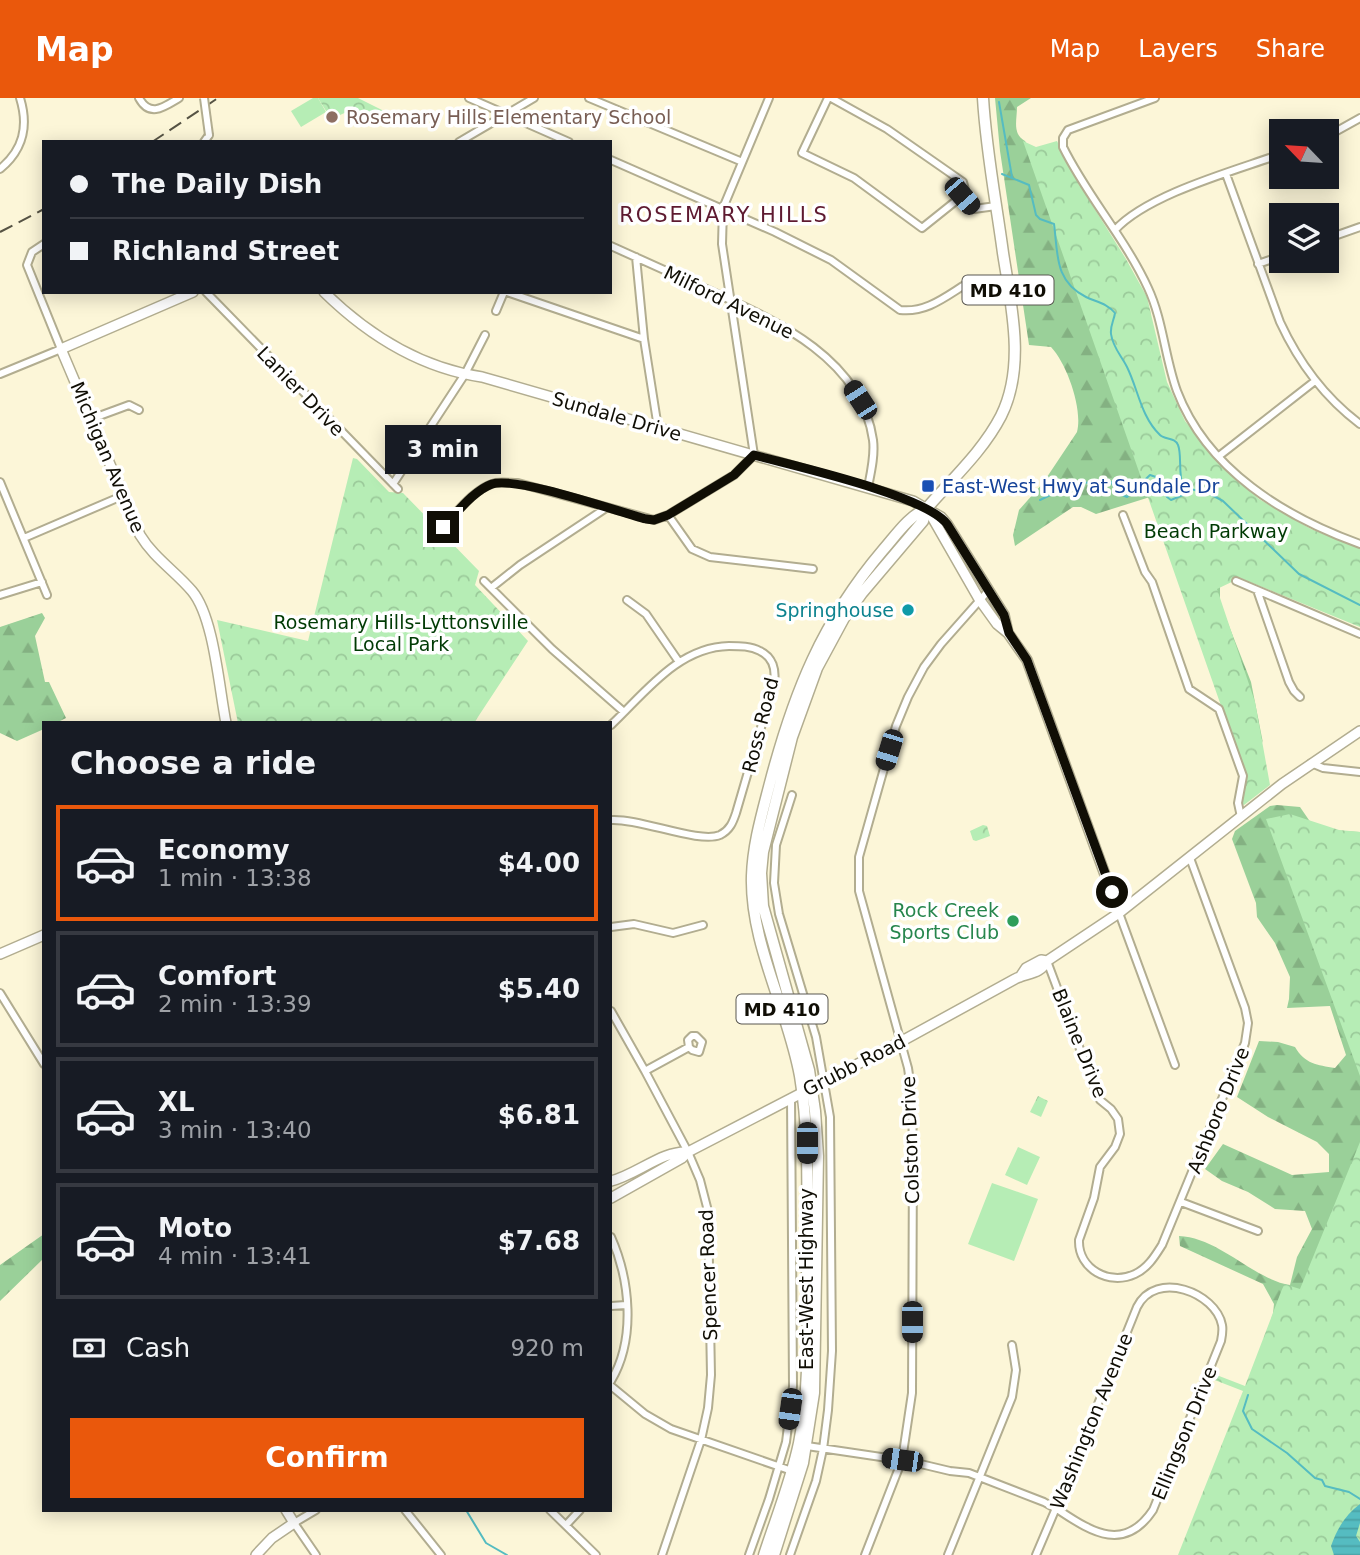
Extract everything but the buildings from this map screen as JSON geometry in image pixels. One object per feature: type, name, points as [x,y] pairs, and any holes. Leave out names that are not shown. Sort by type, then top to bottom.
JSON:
[{"type":"main road","name":"East-West Highway","points":[[774,1555],[807,1446],[814,1385],[818,1156],[796,1018],[763,906],[761,873],[768,827],[799,713],[831,641],[862,593],[923,521],[927,509],[983,444],[1001,416],[1010,393],[1015,360],[1012,317],[983,98]]},
{"type":"main road","name":"East-West Highway","points":[[764,1555],[792,1471],[803,1415],[807,1339],[807,1090],[799,1072],[755,913],[753,852],[789,716],[818,644],[867,569],[914,514],[927,509]]},
{"type":"street","points":[[1,168],[17,152],[24,135],[25,120],[20,98]]},
{"type":"street","points":[[139,98],[146,108],[159,110],[179,98]]},
{"type":"street","points":[[204,98],[209,135],[205,140]]},
{"type":"street","points":[[469,98],[564,140]]},
{"type":"street","points":[[462,140],[534,98]]},
{"type":"street","points":[[589,98],[740,161]]},
{"type":"street","points":[[431,521],[440,530],[475,495],[495,483],[518,483],[654,520],[668,515],[734,475],[754,455],[729,300],[722,244],[723,208],[740,161],[769,98]]},
{"type":"street","points":[[830,98],[887,129],[963,183],[965,190],[962,196],[922,228],[854,178],[802,153],[830,98]]},
{"type":"street","points":[[1155,98],[1068,131],[1064,135],[1063,146],[1097,205],[1137,265],[1150,293],[1168,364],[1184,407],[1219,456],[1252,488],[1286,511],[1360,544]]},
{"type":"street","points":[[1339,130],[1360,118]]},
{"type":"street","points":[[1115,230],[1130,216],[1162,199],[1269,158]]},
{"type":"street","points":[[612,160],[723,208],[831,260],[900,310],[913,312],[930,306],[966,284]]},
{"type":"street","points":[[1226,174],[1285,332],[1315,381],[1360,424]]},
{"type":"street","points":[[962,196],[974,209],[996,206]]},
{"type":"street","points":[[1339,234],[1358,227],[1360,236]]},
{"type":"street","name":"Michigan Avenue","points":[[42,245],[32,251],[27,260],[29,273],[122,496],[149,550],[193,592],[204,611],[226,721]]},
{"type":"street","name":"Milford Avenue","points":[[612,246],[770,318],[803,338],[828,359],[850,386],[868,418],[873,442],[873,463],[868,487]]},
{"type":"street","points":[[636,257],[644,339],[658,428]]},
{"type":"street","points":[[1258,264],[1269,260]]},
{"type":"street","points":[[0,374],[188,294]]},
{"type":"street","name":"Lanier Drive","points":[[208,294],[395,486],[465,374]]},
{"type":"street","name":"Sundale Drive","points":[[326,294],[375,336],[415,357],[465,374],[868,487],[913,501],[927,509]]},
{"type":"street","points":[[496,311],[504,294]]},
{"type":"street","points":[[511,294],[644,339]]},
{"type":"street","points":[[465,374],[485,335]]},
{"type":"street","points":[[1219,456],[1315,381]]},
{"type":"street","points":[[91,419],[129,405],[139,410]]},
{"type":"street","points":[[0,482],[47,595]]},
{"type":"street","points":[[24,538],[122,496]]},
{"type":"street","points":[[491,588],[520,565],[606,508]]},
{"type":"street","points":[[927,509],[947,524],[1004,615],[1009,633]]},
{"type":"street","points":[[927,509],[979,599],[998,624],[1009,633],[1027,660],[1175,1065]]},
{"type":"street","points":[[668,515],[692,549],[709,557],[813,569]]},
{"type":"street","points":[[1123,515],[1145,572],[1152,582],[1189,690],[1219,709],[1242,776],[1238,803],[1241,817]]},
{"type":"street","points":[[484,581],[552,649],[624,712]]},
{"type":"street","points":[[1236,581],[1360,634]]},
{"type":"street","points":[[0,596],[42,582]]},
{"type":"street","points":[[1257,590],[1289,682],[1300,697]]},
{"type":"street","name":"Colston Drive","points":[[865,1555],[902,1460],[912,1393],[913,1156],[912,1096],[902,1041],[861,903],[859,857],[896,726],[908,696],[924,667],[988,591]]},
{"type":"street","points":[[627,600],[646,614],[679,662]]},
{"type":"street","name":"Ross Road","points":[[612,724],[658,678],[698,652],[736,646],[756,649],[765,653],[772,662],[774,683],[736,813],[728,830],[718,836],[704,837],[634,821],[612,820]]},
{"type":"street","name":"Grubb Road","points":[[612,1197],[688,1152],[902,1041],[1020,976],[1031,965],[1041,960],[1047,961],[1119,913],[1262,800],[1360,731]]},
{"type":"street","points":[[1311,763],[1323,768],[1360,772]]},
{"type":"street","name":"East-West Highway","points":[[790,1555],[816,1481],[823,1449],[832,1338],[830,1117],[816,1037],[775,895],[775,855],[792,794]]},
{"type":"street","points":[[768,827],[780,830]]},
{"type":"street","name":"Ashboro Drive","points":[[1181,1202],[1245,1043],[1248,1023],[1245,1007],[1191,858]]},
{"type":"street","points":[[612,927],[634,924],[673,933],[703,925]]},
{"type":"street","points":[[1,953],[42,936]]},
{"type":"street","name":"Blaine Drive","points":[[1047,961],[1093,1084],[1101,1100],[1118,1119],[1120,1134],[1115,1147],[1100,1167],[1094,1198],[1079,1240],[1081,1257],[1096,1272],[1108,1277],[1124,1277],[1137,1273],[1152,1262],[1181,1202]]},
{"type":"street","points":[[0,993],[42,1061]]},
{"type":"street","name":"Spencer Road","points":[[612,1014],[688,1152],[705,1196],[710,1246],[711,1375],[701,1440],[662,1555]]},
{"type":"street","points":[[645,1071],[689,1047]]},
{"type":"street","name":"East-West Highway","points":[[749,1555],[786,1441],[793,1386],[791,1098]]},
{"type":"street","name":"Grubb Road","points":[[612,1181],[639,1171],[676,1151],[688,1152]]},
{"type":"street","points":[[612,1190],[629,1188]]},
{"type":"street","points":[[1181,1202],[1258,1231]]},
{"type":"street","points":[[612,1240],[624,1278],[626,1305],[624,1350],[612,1379]]},
{"type":"street","name":"Ellingson Drive","points":[[807,1446],[902,1460],[981,1477],[1056,1508],[1089,1529],[1108,1535],[1135,1530],[1153,1510],[1221,1341],[1222,1324],[1213,1308],[1202,1298],[1174,1287],[1150,1290]]},
{"type":"street","name":"Washington Avenue","points":[[1036,1555],[1136,1307],[1150,1290]]},
{"type":"street","points":[[612,1306],[626,1305]]},
{"type":"street","points":[[948,1555],[1012,1398],[1016,1370],[1012,1345]]},
{"type":"street","points":[[612,1388],[657,1422],[792,1471]]},
{"type":"street","points":[[287,1512],[316,1555]]},
{"type":"street","points":[[257,1555],[272,1538],[313,1512]]},
{"type":"street","points":[[407,1512],[441,1555]]},
{"type":"street","points":[[552,1512],[596,1555]]},
{"type":"street","points":[[566,1525],[578,1512]]},
{"type":"green space","points":[[313,98],[318,98],[326,112],[301,127],[291,111]]},
{"type":"green space","points":[[318,98],[358,98],[384,111],[375,123],[349,111],[331,119]]},
{"type":"green space","points":[[995,98],[1031,98],[1017,107],[1018,135],[1025,141],[1153,346],[1231,569],[1220,584],[1220,603],[1251,682],[1263,743],[1150,497],[1096,514],[1081,507],[1073,507],[1015,546],[1013,535],[1019,510],[1043,483],[1077,432],[1078,411],[1072,387],[1057,355],[1051,347],[1029,345],[1000,151]]},
{"type":"green space","name":"Beach Parkway","points":[[1023,141],[1036,147],[1057,141],[1076,179],[1126,259],[1147,297],[1167,382],[1185,421],[1226,469],[1259,499],[1311,529],[1360,548],[1360,627],[1240,578],[1217,589],[1255,702],[1270,785],[1244,805],[1241,803],[1246,777]]},
{"type":"green space","name":"Rosemary Hills-Lyttonsville Local Park","points":[[353,458],[389,492],[403,493],[479,571],[475,585],[528,641],[475,721],[238,721],[217,620],[308,641]]},
{"type":"green space","points":[[42,613],[45,618],[35,636],[45,682],[49,682],[66,718],[60,721],[42,721],[42,730],[17,741],[0,733],[0,627]]},
{"type":"green space","points":[[1270,806],[1300,807],[1311,823],[1329,830],[1360,832],[1360,1504],[1271,1332],[1274,1304],[1263,1284],[1180,1246],[1179,1236],[1194,1238],[1263,1275],[1290,1285],[1297,1257],[1312,1229],[1305,1211],[1275,1209],[1205,1169],[1223,1144],[1292,1175],[1329,1172],[1329,1154],[1317,1142],[1268,1117],[1237,1097],[1259,1041],[1278,1042],[1295,1047],[1307,1060],[1335,1068],[1346,1055],[1330,1006],[1287,1008],[1290,977],[1275,943],[1257,917],[1256,903],[1232,839],[1235,831]]},
{"type":"green space","points":[[1290,814],[1339,830],[1360,832],[1360,1076],[1266,819]]},
{"type":"green space","points":[[987,826],[990,836],[973,840],[970,831]]},
{"type":"green space","points":[[1038,1096],[1048,1101],[1041,1117],[1030,1112]]},
{"type":"green space","points":[[1360,1142],[1360,1555],[1178,1555],[1243,1391],[1212,1379],[1214,1374],[1245,1386],[1284,1284],[1300,1289]]},
{"type":"green space","points":[[1018,1147],[1040,1157],[1027,1185],[1005,1175]]},
{"type":"green space","points":[[992,1183],[1038,1199],[1014,1261],[968,1244]]},
{"type":"green space","points":[[42,1235],[42,1260],[0,1301],[0,1265]]},
{"type":"water","points":[[1360,1504],[1360,1523],[1356,1536],[1360,1542],[1360,1555],[1334,1555],[1331,1546],[1336,1534],[1346,1518]]},
{"type":"waterway","points":[[999,102],[1012,177]]},
{"type":"waterway","points":[[1002,174],[1029,185],[1036,215],[1054,224],[1057,256],[1068,283],[1086,297],[1105,305],[1115,313],[1111,331],[1114,343],[1131,376],[1148,420],[1160,435],[1178,445],[1183,487],[1210,494],[1223,501],[1299,574],[1360,605]]},
{"type":"waterway","points":[[1040,500],[1075,483],[1111,482],[1118,493],[1127,497],[1150,475],[1159,478],[1171,500],[1188,490]]},
{"type":"waterway","points":[[1248,1395],[1243,1411],[1252,1429],[1287,1453],[1315,1478],[1322,1480],[1325,1486],[1349,1492],[1360,1499]]},
{"type":"waterway","points":[[467,1512],[486,1543],[507,1555]]},
{"type":"railway","points":[[155,140],[218,98]]},
{"type":"railway","points":[[0,232],[42,210]]},
{"type":"place","name":"Rosemary Hills Elementary School","points":[[332,117]]},
{"type":"place","name":"East-West Hwy at Sundale Dr","points":[[928,486]]},
{"type":"place","name":"Springhouse","points":[[908,610]]},
{"type":"place","name":"Rock Creek Sports Club","points":[[1013,921]]},
{"type":"district","name":"ROSEMARY HILLS","points":[[724,215]]},
{"type":"route","points":[[443,527],[475,495],[495,483],[518,483],[654,520],[662,518],[734,475],[754,455],[913,501],[941,517],[947,524],[1004,615],[1009,633],[1027,660],[1112,892]]}]
